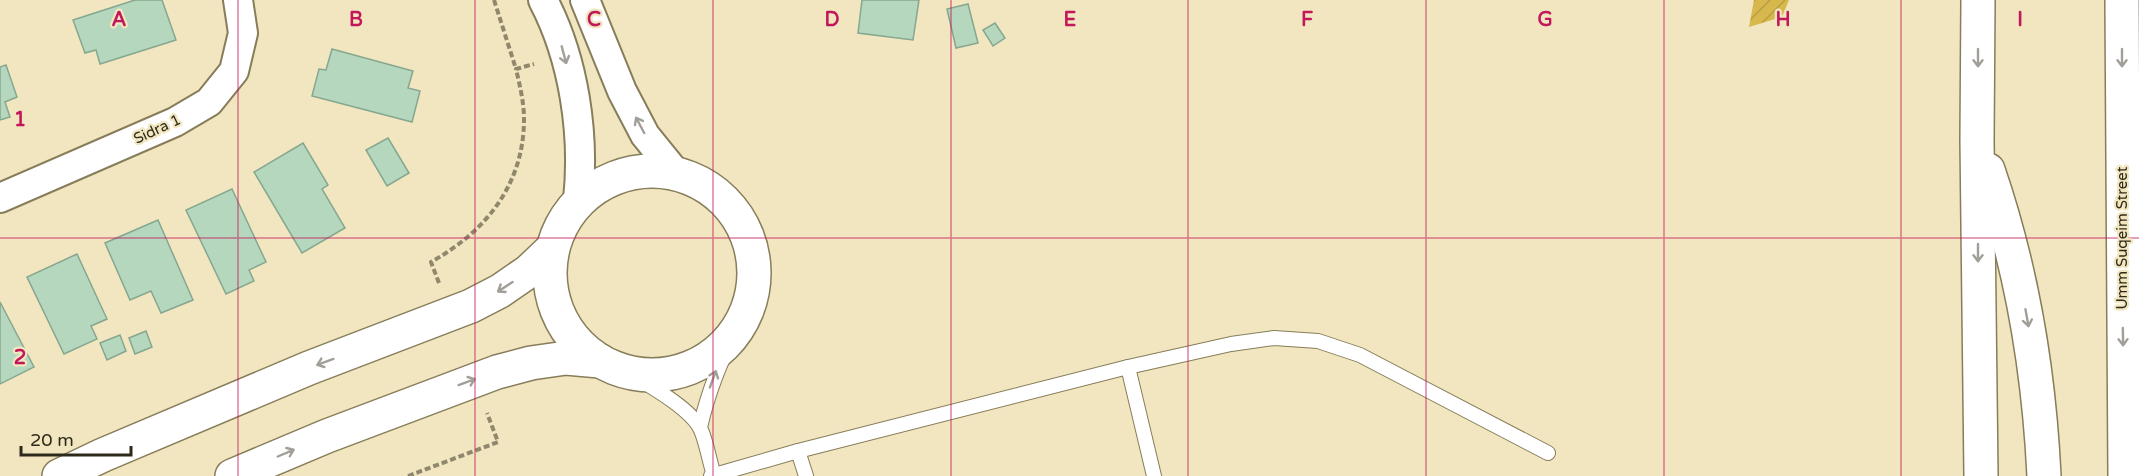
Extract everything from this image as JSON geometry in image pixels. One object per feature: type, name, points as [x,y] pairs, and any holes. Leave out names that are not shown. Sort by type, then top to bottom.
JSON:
[{"type":"street","name":"Sidra 1","points":[[0,198],[175,122],[209,102],[234,72],[243,33],[238,0]]},
{"type":"street","points":[[543,0],[558,34],[576,113],[580,174],[578,200]]},
{"type":"street","points":[[585,0],[605,52],[636,118],[645,135],[675,172]]},
{"type":"street","points":[[1978,0],[1977,140],[1981,476]]},
{"type":"street","name":"Umm Suqeim Street","points":[[2122,0],[2125,476]]},
{"type":"street","points":[[1977,140],[2011,246],[2026,316],[2036,376],[2044,476]]},
{"type":"street","points":[[232,476],[327,436],[497,372],[531,363],[566,358],[614,367],[657,375],[687,369],[714,355],[735,334],[750,304],[755,270],[748,237],[732,208],[706,185],[675,172],[640,170],[606,180],[578,200],[560,224],[550,251],[549,283],[558,314],[575,341],[614,367]]},
{"type":"street","points":[[59,476],[103,455],[309,368],[471,306],[500,291],[529,271],[550,251]]},
{"type":"street","points":[[1963,476],[1980,411]]},
{"type":"lane","points":[[735,334],[719,363],[700,427],[712,476],[798,451],[1128,367],[1274,338],[1318,341],[1360,355],[1548,453]]},
{"type":"lane","points":[[614,367],[654,388],[679,406],[700,427]]},
{"type":"lane","points":[[1128,367],[1154,476]]},
{"type":"lane","points":[[798,451],[806,476]]},
{"type":"path","points":[[494,0],[516,69]]},
{"type":"shaded area","points":[[1754,0],[1789,0],[1782,17],[1749,27]]},
{"type":"building","points":[[135,0],[162,0],[176,40],[100,64],[96,50],[85,53],[73,20]]},
{"type":"building","points":[[862,0],[919,0],[913,40],[858,33]]},
{"type":"building","points":[[968,4],[978,43],[956,48],[947,9]]},
{"type":"building","points":[[995,23],[1005,38],[993,46],[983,30]]},
{"type":"building","points":[[332,49],[413,71],[408,88],[420,91],[412,122],[312,96],[319,69],[326,70]]},
{"type":"building","points":[[6,65],[17,97],[5,102],[10,117],[0,120],[0,67]]},
{"type":"building","points":[[388,138],[409,173],[387,186],[366,150]]},
{"type":"building","points":[[303,143],[328,185],[322,189],[345,228],[302,253],[254,172]]},
{"type":"building","points":[[232,189],[266,262],[249,270],[254,281],[226,294],[186,210]]},
{"type":"building","points":[[158,220],[193,300],[161,313],[151,291],[130,300],[105,243]]},
{"type":"building","points":[[77,254],[107,319],[91,326],[97,339],[64,354],[27,277]]},
{"type":"building","points":[[0,302],[34,367],[0,384]]},
{"type":"building","points":[[146,331],[152,347],[135,354],[129,338]]},
{"type":"building","points":[[120,335],[126,351],[107,360],[100,343]]}]
